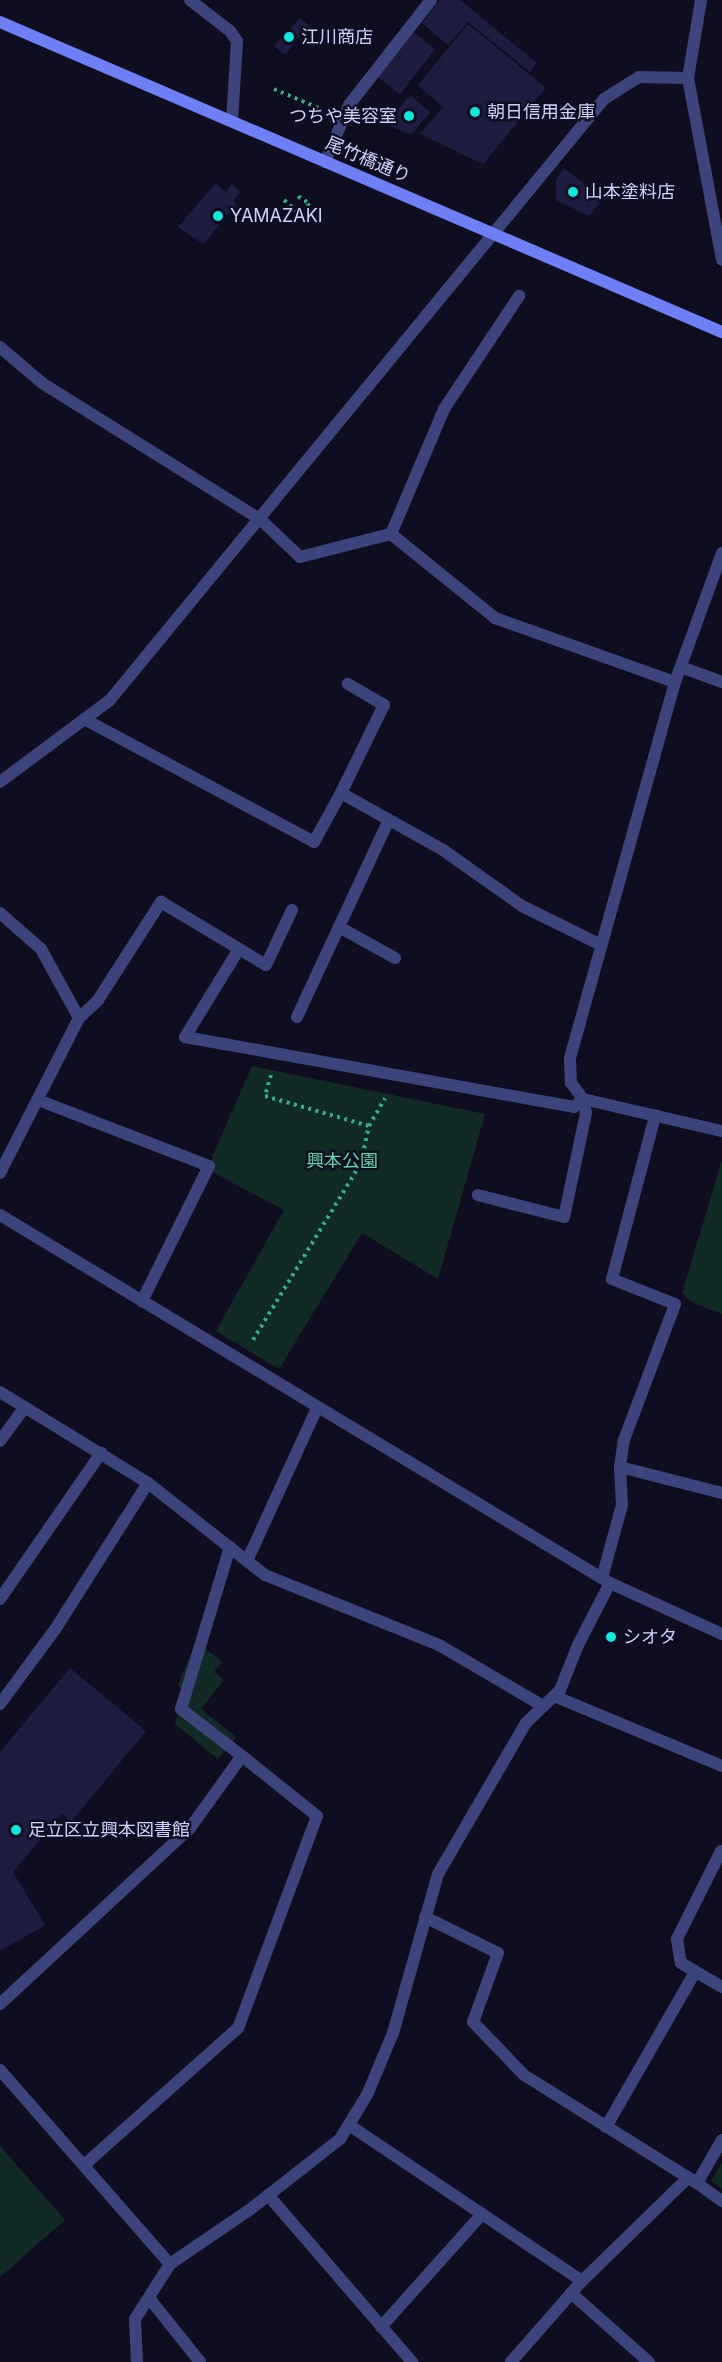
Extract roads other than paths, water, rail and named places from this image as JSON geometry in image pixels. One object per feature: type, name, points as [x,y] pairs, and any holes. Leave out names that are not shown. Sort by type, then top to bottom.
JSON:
[{"type":"main road","name":"尾竹橋通り","points":[[0,22],[494,232],[722,332]]},
{"type":"street","points":[[190,0],[230,31],[237,41],[232,120]]},
{"type":"street","points":[[325,162],[349,105],[431,0]]},
{"type":"street","points":[[701,0],[688,78],[722,260]]},
{"type":"street","points":[[0,782],[110,700],[604,99],[639,77],[688,78]]},
{"type":"street","points":[[391,534],[444,409],[519,296]]},
{"type":"street","points":[[0,348],[42,383],[260,519],[300,557],[391,534]]},
{"type":"street","points":[[391,534],[495,618],[675,682]]},
{"type":"street","points":[[478,1195],[564,1217],[586,1113],[583,1099],[571,1083],[570,1059],[675,682],[722,553]]},
{"type":"street","points":[[681,667],[722,682]]},
{"type":"street","points":[[84,719],[314,842],[384,705],[348,684]]},
{"type":"street","points":[[341,793],[444,850],[522,906],[601,945]]},
{"type":"street","points":[[297,1017],[389,820]]},
{"type":"street","points":[[0,1173],[79,1018],[98,1000],[160,902],[266,965],[292,910]]},
{"type":"street","points":[[0,913],[41,949],[79,1018]]},
{"type":"street","points":[[339,927],[395,958]]},
{"type":"street","points":[[239,949],[185,1037],[393,1077],[574,1107],[583,1099]]},
{"type":"street","points":[[583,1099],[722,1131]]},
{"type":"street","points":[[38,1100],[209,1166],[142,1301]]},
{"type":"street","points":[[137,2362],[135,2319],[170,2264],[268,2195],[340,2139],[349,2125],[367,2095],[393,2033],[424,1917],[438,1875],[489,1779],[526,1722],[561,1690],[606,1581],[622,1504],[620,1467],[624,1440],[675,1304],[612,1279],[655,1116]]},
{"type":"street","points":[[0,1215],[606,1581],[722,1634]]},
{"type":"street","points":[[0,1392],[148,1483],[265,1575],[439,1645],[543,1706]]},
{"type":"street","points":[[0,1441],[25,1407]]},
{"type":"street","points":[[247,1561],[317,1408]]},
{"type":"street","points":[[0,1599],[101,1453]]},
{"type":"street","points":[[620,1467],[722,1493]]},
{"type":"street","points":[[0,1704],[56,1628],[148,1483]]},
{"type":"street","points":[[84,2165],[238,2028],[317,1816],[181,1709],[230,1547]]},
{"type":"street","points":[[554,1696],[722,1766]]},
{"type":"street","points":[[0,2004],[190,1828],[242,1756]]},
{"type":"street","points":[[721,1851],[677,1939],[681,1963],[722,1987]]},
{"type":"street","points":[[424,1917],[498,1953],[473,2022],[524,2075],[722,2201]]},
{"type":"street","points":[[606,2127],[695,1972]]},
{"type":"street","points":[[0,2070],[170,2264]]},
{"type":"street","points":[[349,2125],[582,2281]]},
{"type":"street","points":[[511,2362],[582,2281],[692,2181],[722,2140]]},
{"type":"street","points":[[268,2195],[412,2362]]},
{"type":"street","points":[[381,2326],[482,2214]]},
{"type":"street","points":[[571,2293],[649,2362]]},
{"type":"street","points":[[149,2298],[200,2362]]},
{"type":"place","name":"江川商店","points":[[289,37]]},
{"type":"place","name":"朝日信用金庫","points":[[475,112]]},
{"type":"place","name":"つちや美容室","points":[[409,116]]},
{"type":"place","name":"山本塗料店","points":[[573,192]]},
{"type":"place","name":"YAMAZAKI","points":[[218,216]]},
{"type":"place","name":"シオタ","points":[[611,1637]]},
{"type":"place","name":"足立区立興本図書館","points":[[16,1830]]},
{"type":"park label","name":"興本公園","points":[[342,1161]]}]
